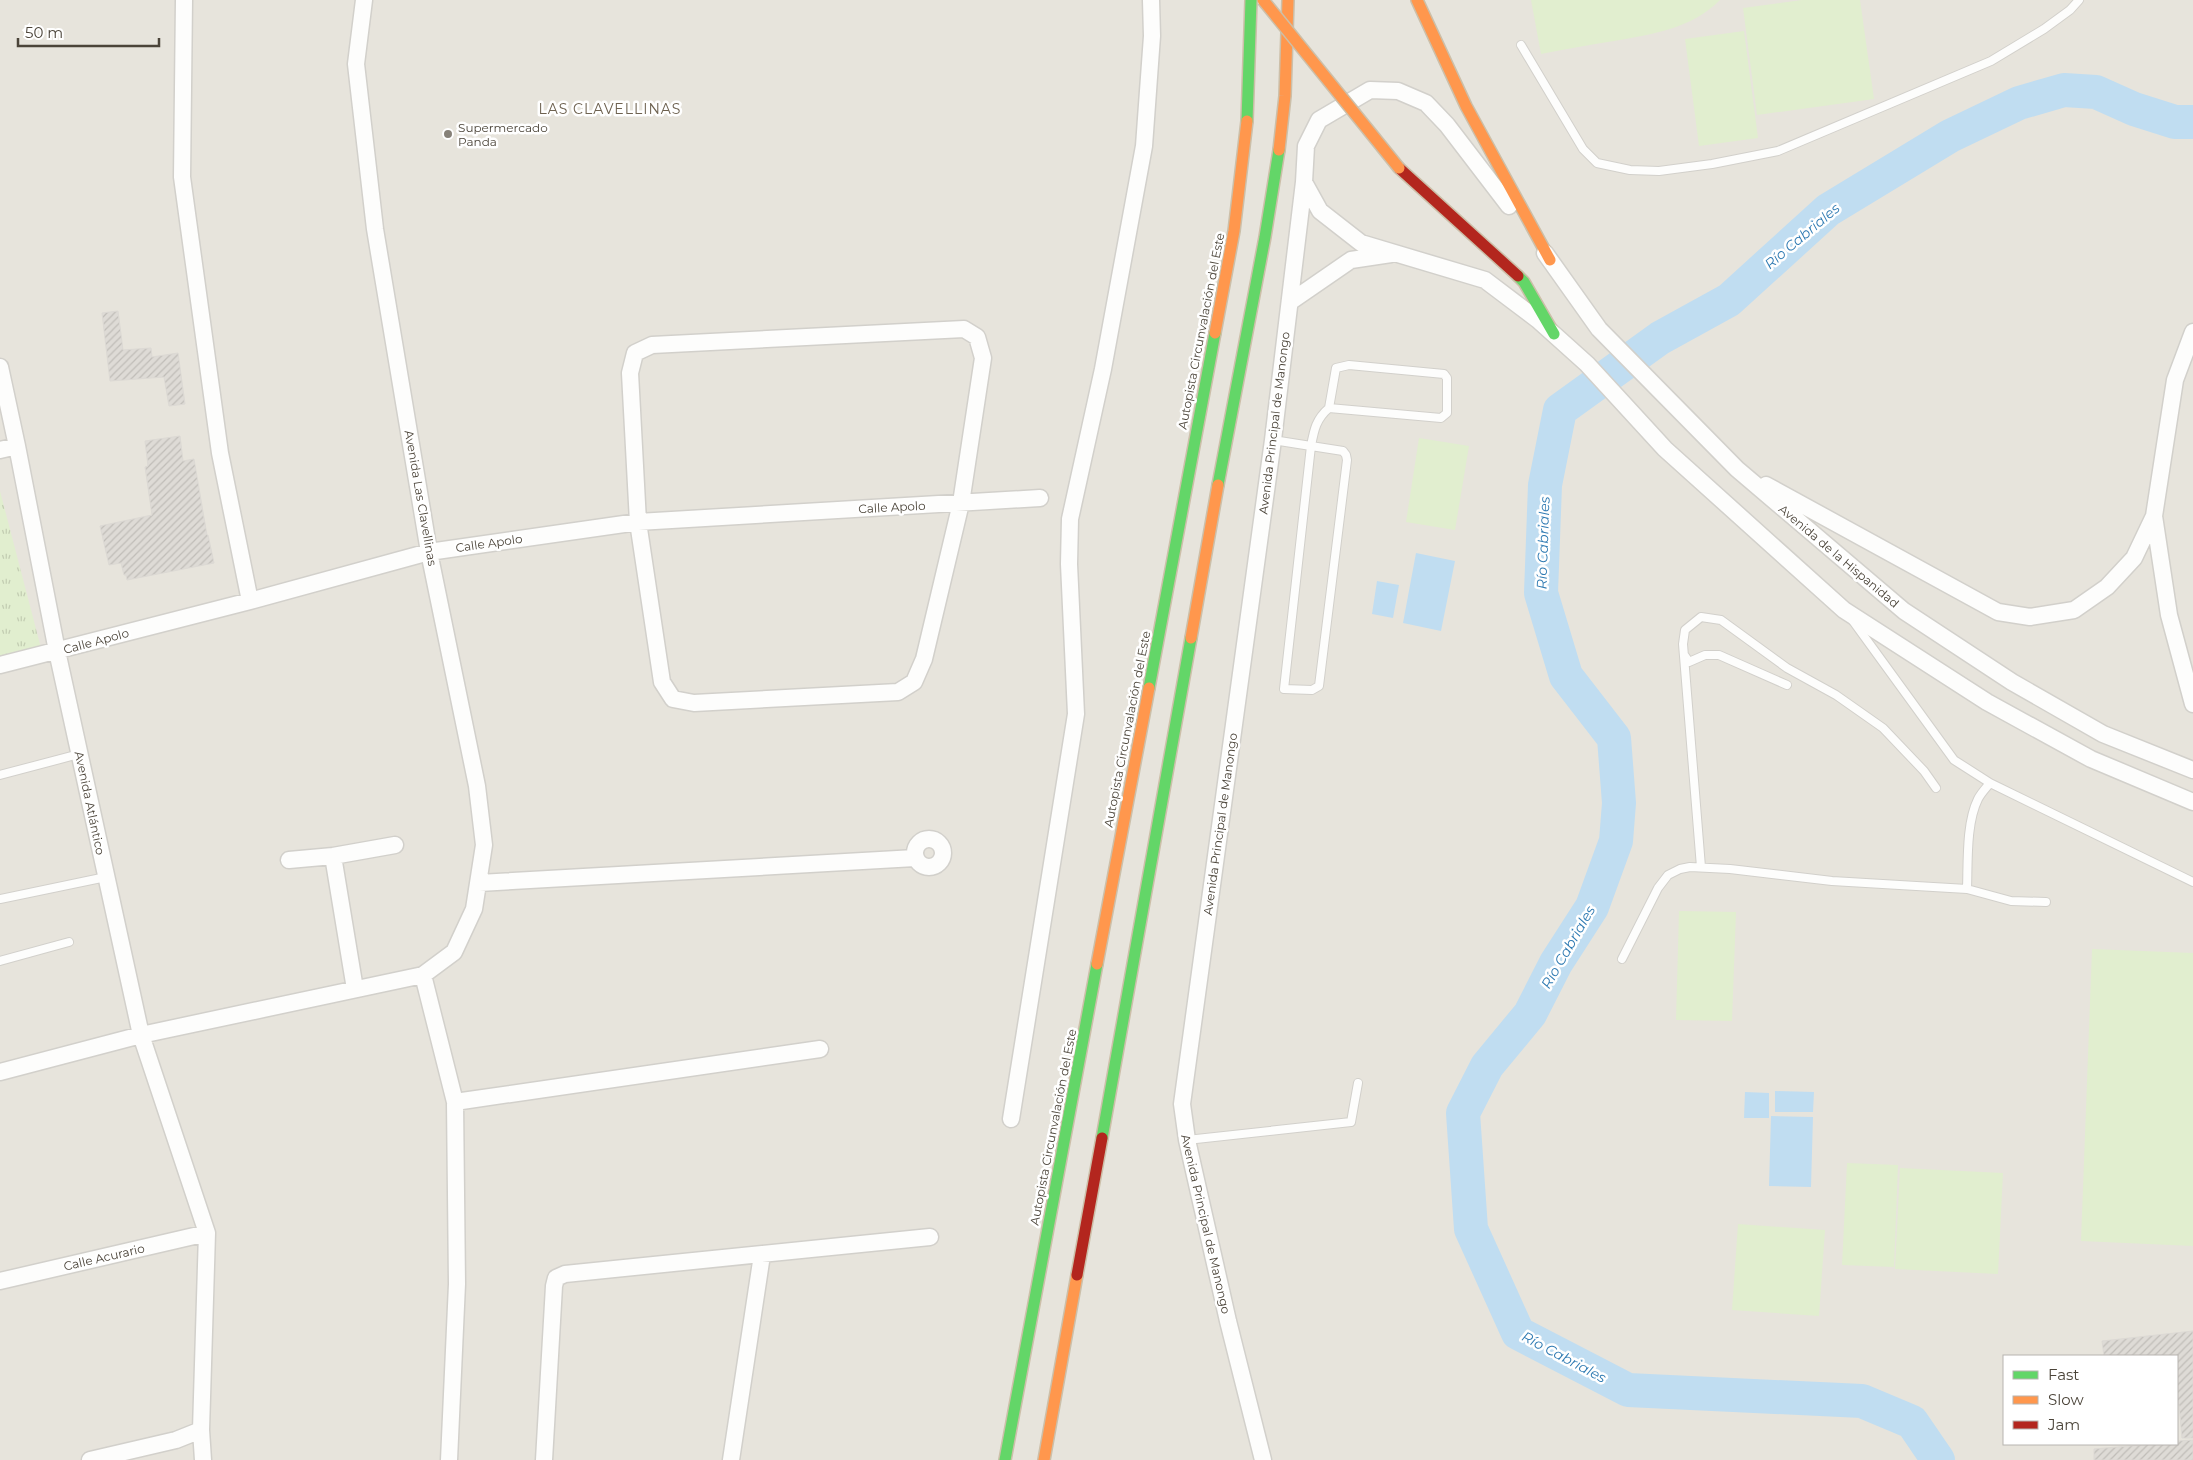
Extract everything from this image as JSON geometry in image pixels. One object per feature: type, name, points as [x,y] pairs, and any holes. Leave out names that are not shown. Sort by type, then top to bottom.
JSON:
[{"type":"highway","name":"Autopista Circunvalación del Este","points":[[1005,1460],[1234,231],[1248,110],[1252,0]]},
{"type":"highway","points":[[1263,0],[1399,168],[1524,282],[1554,334]]},
{"type":"highway","points":[[1044,1460],[1240,362],[1266,233],[1284,111],[1288,0]]},
{"type":"highway","points":[[1417,0],[1466,106],[1550,260]]},
{"type":"street","points":[[184,0],[182,177],[220,453],[250,601]]},
{"type":"street","name":"Avenida Las Clavellinas","points":[[364,0],[356,64],[375,229],[429,552],[477,786],[484,845],[474,909],[454,952],[423,975]]},
{"type":"street","points":[[1011,1119],[1076,714],[1070,519],[1103,369],[1144,146],[1152,36],[1151,0]]},
{"type":"street","name":"Avenida Principal de Manongo","points":[[1262,1460],[1187,1140],[1182,1104],[1273,440],[1304,182],[1306,146],[1319,120],[1370,90],[1398,91],[1426,103],[1447,125],[1550,260]]},
{"type":"street","points":[[1304,182],[1320,211],[1361,243],[1398,252],[1485,280],[1554,334],[1587,364],[1665,449],[1844,610],[1987,702],[2074,750],[2193,802]]},
{"type":"street","points":[[1290,302],[1351,260],[1398,252]]},
{"type":"street","name":"Avenida de la Hispanidad","points":[[1550,260],[1599,329],[1737,469],[1904,611],[2012,682],[2103,734],[2193,770]]},
{"type":"street","points":[[964,329],[978,337],[983,358],[961,503],[924,659],[914,682],[898,692],[694,703],[673,699],[662,682],[638,522],[630,373],[635,354],[652,345],[964,329]]},
{"type":"street","points":[[1737,469],[1998,612],[2030,618],[2074,610],[2107,587],[2134,558],[2154,516],[2175,380],[2193,332]]},
{"type":"street","name":"Avenida Atlántico","points":[[0,367],[57,652],[141,1035],[207,1233]]},
{"type":"street","points":[[0,450],[17,446]]},
{"type":"street","name":"Calle Apolo","points":[[0,666],[429,552],[638,522],[1040,498]]},
{"type":"street","points":[[2154,516],[2169,616],[2193,704]]},
{"type":"street","points":[[289,860],[333,856],[395,845]]},
{"type":"street","points":[[333,856],[355,989]]},
{"type":"street","points":[[478,883],[915,858]]},
{"type":"street","points":[[0,1072],[141,1035],[423,975],[455,1102],[457,1284],[449,1460]]},
{"type":"street","points":[[455,1102],[820,1049]]},
{"type":"street","points":[[203,1460],[201,1430],[207,1233]]},
{"type":"street","name":"Calle Acurario","points":[[0,1281],[207,1233]]},
{"type":"street","points":[[544,1460],[556,1278],[565,1274],[930,1237]]},
{"type":"street","points":[[731,1460],[762,1255]]},
{"type":"street","points":[[90,1460],[176,1440],[201,1430]]},
{"type":"lane","points":[[1521,44],[1583,149],[1597,163],[1630,170],[1660,171],[1712,164],[1778,151],[1991,61],[2044,29],[2070,10],[2079,0]]},
{"type":"lane","points":[[1273,440],[1311,446],[1343,451],[1347,460],[1319,686],[1312,690],[1284,689],[1311,446],[1314,427],[1320,415],[1329,408],[1336,368],[1343,366],[1444,374],[1447,378],[1447,413],[1441,418],[1329,408]]},
{"type":"lane","points":[[1844,610],[1954,760],[1990,783],[2193,882]]},
{"type":"lane","points":[[1701,867],[1683,644],[1685,630],[1701,617],[1721,620],[1787,668],[1836,695],[1883,728],[1924,771],[1936,788]]},
{"type":"lane","points":[[1683,644],[1686,660],[1690,662],[1705,655],[1719,655],[1787,685]]},
{"type":"lane","points":[[0,775],[79,754]]},
{"type":"lane","points":[[1967,889],[1973,811],[1978,797],[1990,783]]},
{"type":"lane","points":[[1622,959],[1658,888],[1668,875],[1680,869],[1701,867],[1832,881],[1967,889],[2011,901],[2046,902]]},
{"type":"lane","points":[[0,899],[106,877]]},
{"type":"lane","points":[[0,961],[68,942]]},
{"type":"lane","points":[[1187,1140],[1351,1122],[1358,1084]]},
{"type":"shaded area","points":[[0,0],[2193,0],[2193,1460],[0,1460]]},
{"type":"green space","points":[[1531,0],[1720,0],[1697,18],[1671,29],[1643,36],[1541,54]]},
{"type":"green space","points":[[1802,0],[1860,0],[1874,99],[1757,115],[1743,8]]},
{"type":"green space","points":[[1744,31],[1758,138],[1699,146],[1685,39]]},
{"type":"green space","points":[[1419,438],[1469,446],[1455,530],[1406,522]]},
{"type":"green space","points":[[0,491],[42,652],[0,662]]},
{"type":"green space","points":[[1679,911],[1736,912],[1732,1021],[1676,1020]]},
{"type":"green space","points":[[2092,949],[2193,953],[2193,1246],[2081,1241]]},
{"type":"green space","points":[[1847,1163],[1898,1165],[1894,1267],[1842,1265]]},
{"type":"green space","points":[[1900,1168],[2003,1173],[1998,1274],[1895,1269]]},
{"type":"green space","points":[[1738,1224],[1825,1230],[1819,1316],[1732,1310]]},
{"type":"water","points":[[1416,553],[1455,561],[1441,631],[1403,623]]},
{"type":"water","points":[[1377,581],[1399,585],[1393,618],[1372,614]]},
{"type":"water","points":[[1775,1091],[1814,1092],[1813,1112],[1775,1112]]},
{"type":"water","points":[[1745,1092],[1769,1093],[1769,1118],[1744,1118]]},
{"type":"water","points":[[1771,1116],[1813,1117],[1811,1187],[1769,1186]]},
{"type":"building","points":[[118,311],[123,350],[151,348],[152,357],[178,353],[185,404],[169,406],[164,377],[110,381],[102,313]]},
{"type":"building","points":[[180,436],[183,461],[194,459],[207,535],[214,563],[127,580],[121,563],[109,565],[100,526],[152,515],[145,467],[148,466],[145,441]]},
{"type":"building","points":[[2193,1331],[2193,1438],[2182,1438],[2178,1405],[2178,1355],[2104,1355],[2102,1341]]},
{"type":"building","points":[[2193,1440],[2193,1460],[2094,1460],[2094,1449],[2140,1445],[2178,1445],[2178,1441]]},
{"type":"waterway","name":"Río Cabriales","points":[[1938,1460],[1912,1422],[1862,1401],[1628,1390],[1518,1333],[1471,1229],[1463,1113],[1487,1066],[1530,1014],[1556,963],[1592,907],[1616,841],[1619,803],[1614,738],[1566,676],[1541,593],[1545,485],[1560,410],[1660,338],[1729,300],[1828,210],[1950,136],[2019,103],[2064,90],[2096,92],[2134,109],[2175,122],[2193,122]]},
{"type":"traffic: fast","points":[[1247,121],[1251,0]]},
{"type":"traffic: fast","points":[[1218,485],[1265,237],[1279,150]]},
{"type":"traffic: fast","points":[[1518,276],[1524,282],[1554,334]]},
{"type":"traffic: fast","points":[[1149,688],[1215,333]]},
{"type":"traffic: fast","points":[[1102,1138],[1191,638]]},
{"type":"traffic: fast","points":[[1005,1460],[1097,964]]},
{"type":"traffic: slow","points":[[1263,0],[1399,168]]},
{"type":"traffic: slow","points":[[1279,150],[1285,96],[1288,0]]},
{"type":"traffic: slow","points":[[1417,0],[1466,106],[1550,260]]},
{"type":"traffic: slow","points":[[1215,333],[1234,231],[1247,121]]},
{"type":"traffic: slow","points":[[1191,638],[1218,485]]},
{"type":"traffic: slow","points":[[1097,964],[1149,688]]},
{"type":"traffic: slow","points":[[1044,1460],[1077,1275]]},
{"type":"traffic: jam","points":[[1399,168],[1518,276]]},
{"type":"traffic: jam","points":[[1077,1275],[1102,1138]]},
{"type":"place","name":"Supermercado Panda","points":[[448,134]]},
{"type":"district","name":"LAS CLAVELLINAS","points":[[610,109]]}]
